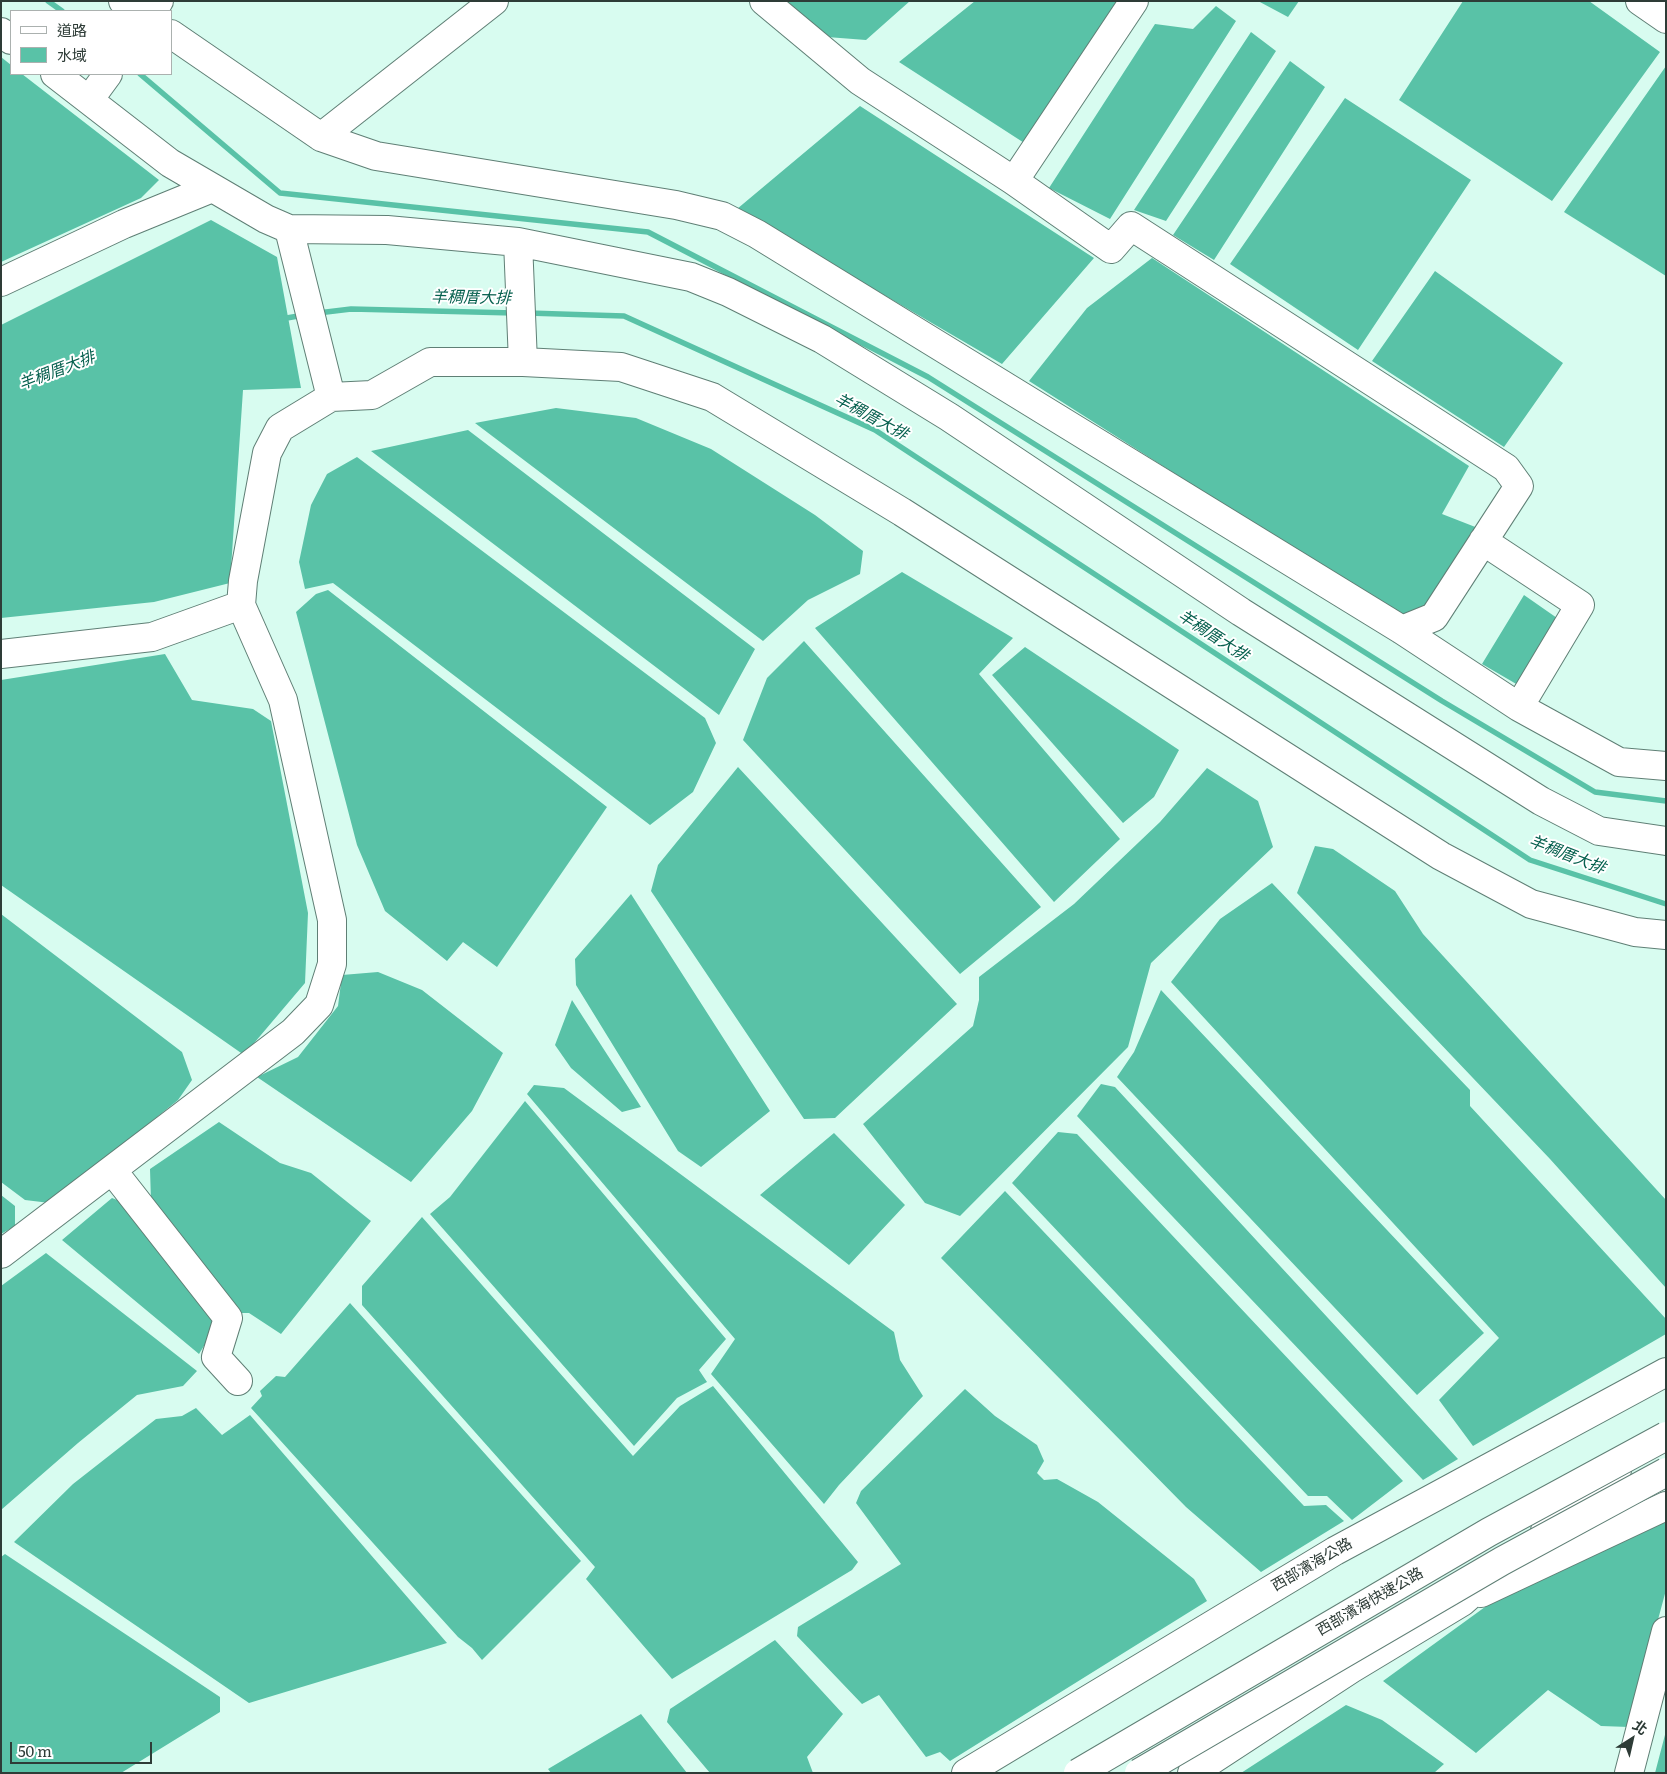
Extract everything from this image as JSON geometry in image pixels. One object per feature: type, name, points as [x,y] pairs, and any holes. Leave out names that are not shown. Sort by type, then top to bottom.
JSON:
[{"type":"main road","points":[[123,1],[136,10]]},
{"type":"main road","points":[[321,137],[494,1]]},
{"type":"main road","points":[[764,1],[860,81],[1014,181],[1110,249],[1131,226],[1506,468],[1519,486],[1434,617],[1402,630]]},
{"type":"main road","points":[[1014,181],[1134,1]]},
{"type":"main road","points":[[1640,1],[1666,19]]},
{"type":"main road","points":[[172,35],[321,137],[376,156],[676,205],[722,216],[766,239],[1402,630],[1520,708],[1619,762],[1666,766]]},
{"type":"main road","points":[[56,75],[170,163],[266,219],[289,229],[387,230],[518,242],[691,277],[728,292],[822,339],[949,417],[1241,612],[1541,801],[1599,830],[1666,841]]},
{"type":"main road","points":[[89,100],[107,75]]},
{"type":"main road","points":[[1,282],[124,224],[212,188]]},
{"type":"main road","points":[[289,229],[331,398]]},
{"type":"main road","points":[[518,242],[523,362]]},
{"type":"main road","points":[[1,1254],[293,1032],[319,1005],[332,964],[332,920],[283,700],[241,605],[267,452],[280,428],[331,398],[372,395],[430,362],[523,362],[621,367],[712,397],[902,512],[1440,856],[1532,904],[1636,932],[1666,935]]},
{"type":"main road","points":[[1483,541],[1580,605],[1520,708]]},
{"type":"main road","points":[[1,654],[152,637],[241,605]]},
{"type":"main road","points":[[112,1170],[228,1318],[216,1357],[238,1381]]},
{"type":"main road","name":"西部濱海公路","points":[[966,1773],[1335,1551],[1666,1372]]},
{"type":"main road","points":[[1462,1602],[1666,1428]]},
{"type":"main road","name":"西部濱海快速公路","points":[[1078,1773],[1489,1532],[1666,1436]]},
{"type":"main road","name":"西部濱海快速公路","points":[[1139,1773],[1502,1561],[1666,1472]]},
{"type":"main road","points":[[1192,1773],[1351,1669],[1462,1602],[1666,1506]]},
{"type":"main road","points":[[1629,1773],[1666,1631]]},
{"type":"water","points":[[785,1],[910,1],[866,40],[827,37]]},
{"type":"water","points":[[975,1],[1118,1],[1032,148],[899,62]]},
{"type":"water","points":[[1258,1],[1299,1],[1288,17]]},
{"type":"water","points":[[1463,1],[1589,1],[1660,52],[1552,201],[1399,100]]},
{"type":"water","points":[[1216,6],[1236,21],[1110,219],[1049,188],[1155,24],[1193,29]]},
{"type":"water","points":[[1251,32],[1276,51],[1166,221],[1134,210]]},
{"type":"water","points":[[1,57],[10,64],[10,75],[23,75],[159,180],[141,198],[1,262]]},
{"type":"water","points":[[1290,61],[1325,87],[1214,260],[1173,235]]},
{"type":"water","points":[[1666,66],[1666,276],[1564,212]]},
{"type":"water","points":[[1345,98],[1471,180],[1358,350],[1230,264]]},
{"type":"water","points":[[860,106],[1094,258],[1002,364],[737,209]]},
{"type":"water","points":[[211,220],[277,257],[301,388],[243,390],[230,583],[154,602],[1,618],[1,325]]},
{"type":"water","points":[[1152,258],[1469,466],[1442,514],[1483,530],[1432,613],[1407,621],[1029,381],[1087,308]]},
{"type":"water","points":[[1435,271],[1563,363],[1504,447],[1372,361]]},
{"type":"water","points":[[556,408],[636,418],[711,449],[815,515],[863,551],[860,574],[808,600],[763,641],[475,423]]},
{"type":"water","points":[[468,430],[755,649],[719,715],[371,451]]},
{"type":"water","points":[[357,457],[705,718],[716,743],[693,792],[650,825],[333,583],[305,589],[299,562],[311,505],[327,474]]},
{"type":"water","points":[[902,572],[1013,638],[979,674],[1120,839],[1054,902],[815,628]]},
{"type":"water","points":[[328,590],[607,807],[497,967],[463,942],[447,961],[385,911],[357,845],[296,612],[316,594]]},
{"type":"water","points":[[1524,595],[1557,618],[1518,685],[1482,664]]},
{"type":"water","points":[[804,641],[1041,907],[960,974],[743,740],[767,678]]},
{"type":"water","points":[[1025,647],[1179,750],[1154,797],[1123,823],[992,675]]},
{"type":"water","points":[[165,654],[192,700],[253,709],[271,721],[308,913],[305,983],[244,1055],[1,885],[1,680]]},
{"type":"water","points":[[738,767],[957,1004],[835,1118],[804,1119],[651,891],[658,865]]},
{"type":"water","points":[[1207,768],[1258,801],[1273,847],[1151,963],[1128,1047],[960,1216],[925,1203],[863,1124],[973,1026],[979,1000],[979,977],[1074,904],[1160,822]]},
{"type":"water","points":[[1315,846],[1333,849],[1395,891],[1423,934],[1666,1200],[1666,1288],[1550,1159],[1297,893]]},
{"type":"water","points":[[1272,883],[1470,1090],[1470,1106],[1666,1319],[1666,1334],[1473,1446],[1439,1400],[1499,1338],[1171,982],[1220,919]]},
{"type":"water","points":[[631,894],[770,1111],[701,1167],[678,1151],[576,985],[575,959]]},
{"type":"water","points":[[1,914],[182,1052],[192,1080],[178,1100],[50,1203],[25,1200],[1,1182]]},
{"type":"water","points":[[378,972],[422,990],[503,1053],[472,1111],[411,1182],[257,1077],[298,1057],[338,1006],[342,975]]},
{"type":"water","points":[[1161,990],[1484,1333],[1417,1395],[1117,1077],[1134,1052]]},
{"type":"water","points":[[572,1000],[641,1107],[622,1112],[571,1068],[555,1045]]},
{"type":"water","points":[[1101,1084],[1115,1087],[1458,1459],[1423,1480],[1077,1116]]},
{"type":"water","points":[[534,1085],[564,1088],[894,1332],[900,1360],[923,1396],[839,1485],[824,1504],[711,1374],[735,1339],[527,1094]]},
{"type":"water","points":[[525,1101],[726,1339],[699,1370],[707,1382],[677,1398],[634,1446],[430,1214],[450,1197]]},
{"type":"water","points":[[219,1122],[280,1163],[311,1173],[371,1221],[281,1334],[249,1313],[237,1313],[151,1201],[150,1169]]},
{"type":"water","points":[[1058,1132],[1077,1134],[1403,1481],[1352,1520],[1327,1496],[1308,1496],[1012,1183]]},
{"type":"water","points":[[834,1133],[905,1205],[849,1265],[760,1195]]},
{"type":"water","points":[[1005,1191],[1304,1506],[1326,1505],[1344,1521],[1261,1572],[1186,1507],[941,1258]]},
{"type":"water","points":[[1,1195],[15,1206],[15,1226],[1,1234]]},
{"type":"water","points":[[112,1198],[122,1202],[218,1323],[199,1354],[62,1240]]},
{"type":"water","points":[[422,1217],[633,1456],[680,1406],[713,1386],[858,1562],[852,1570],[672,1679],[586,1579],[595,1567],[362,1305],[362,1286]]},
{"type":"water","points":[[46,1253],[197,1371],[183,1386],[137,1395],[1,1510],[1,1286]]},
{"type":"water","points":[[350,1303],[581,1561],[482,1660],[472,1648],[458,1637],[251,1408],[262,1396],[260,1391],[276,1376],[285,1377]]},
{"type":"water","points":[[965,1389],[995,1416],[1037,1445],[1044,1461],[1037,1473],[1044,1480],[1057,1479],[1098,1502],[1194,1579],[1207,1601],[950,1761],[940,1752],[926,1757],[879,1695],[862,1704],[797,1636],[798,1627],[901,1564],[856,1503],[861,1491]]},
{"type":"water","points":[[196,1408],[222,1435],[250,1415],[447,1643],[249,1703],[14,1542],[73,1484],[156,1419],[182,1416]]},
{"type":"water","points":[[1666,1510],[1666,1590],[1629,1727],[1601,1726],[1548,1690],[1476,1753],[1383,1681],[1485,1607],[1585,1550]]},
{"type":"water","points":[[5,1554],[220,1697],[220,1712],[121,1773],[1,1773],[1,1557]]},
{"type":"water","points":[[775,1640],[843,1714],[807,1757],[813,1773],[710,1773],[667,1722],[670,1709]]},
{"type":"water","points":[[1346,1705],[1382,1720],[1444,1764],[1434,1773],[1241,1773]]},
{"type":"water","points":[[641,1714],[687,1773],[551,1773],[548,1769]]},
{"type":"water","points":[[1666,1731],[1666,1773],[1655,1773]]},
{"type":"waterway","points":[[48,1],[61,10]]},
{"type":"waterway","points":[[141,75],[280,193],[648,232],[928,377],[1442,701],[1595,792],[1666,801]]},
{"type":"waterway","name":"羊稠厝大排","points":[[318,313],[351,309],[514,313]]},
{"type":"waterway","name":"羊稠厝大排","points":[[528,313],[624,316],[875,430],[1530,860],[1666,904]]},
{"type":"waterway","name":"羊稠厝大排","points":[[281,319],[304,315]]}]
